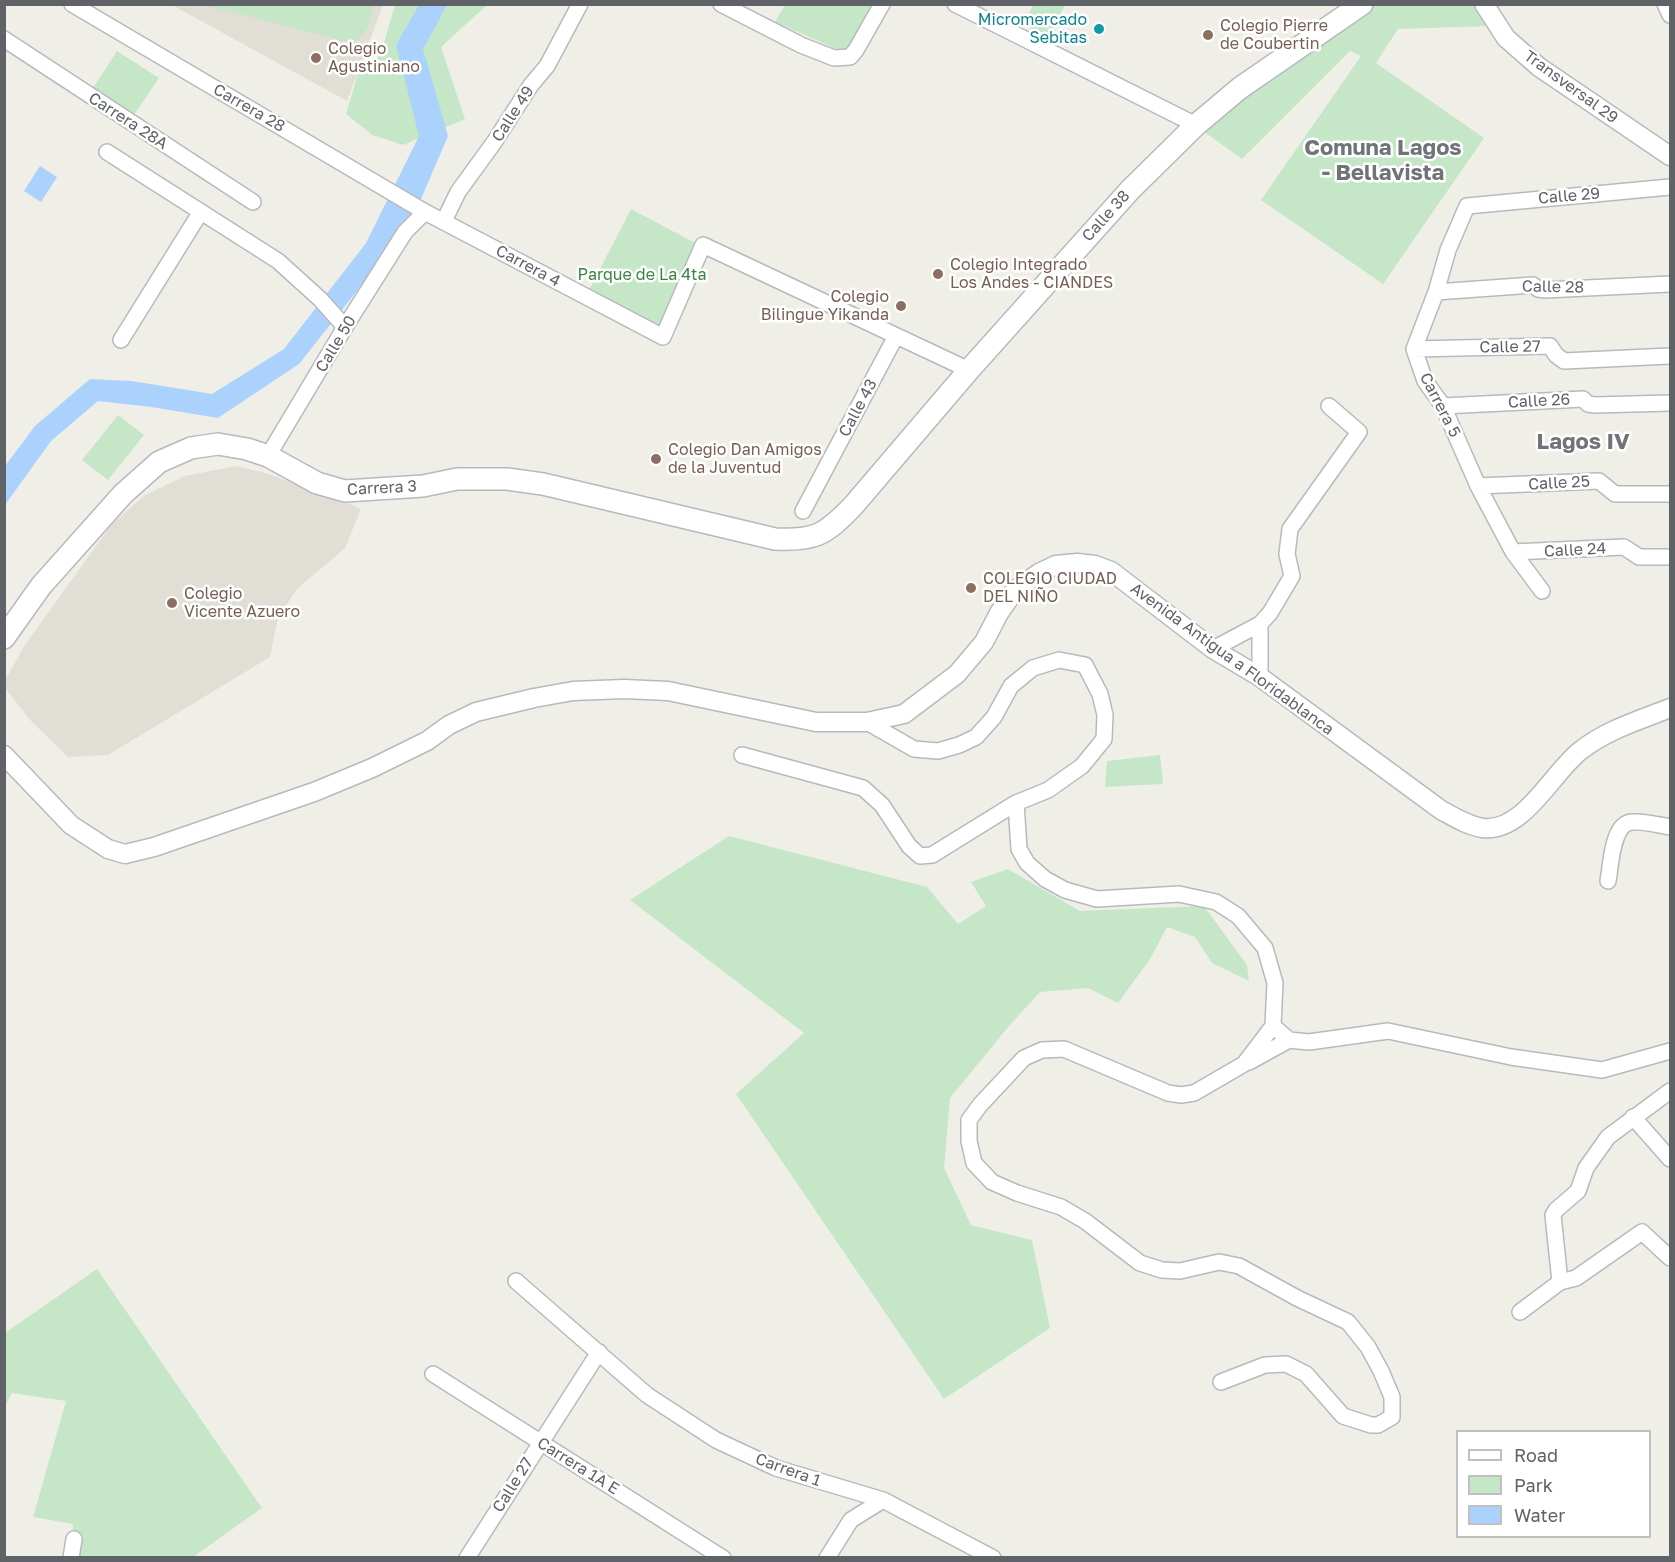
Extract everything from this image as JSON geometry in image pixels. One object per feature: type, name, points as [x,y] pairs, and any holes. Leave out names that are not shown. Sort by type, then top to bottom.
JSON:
[{"type":"main road","name":"Calle 38","points":[[839,520],[1130,190],[1196,125],[1240,88],[1362,4]]},
{"type":"main road","name":"Carrera 3","points":[[4,638],[41,586],[123,494],[159,462],[191,448],[218,444],[247,449],[268,456],[317,483],[338,490],[423,486],[457,479],[507,479],[543,484],[775,539],[807,539],[818,536],[839,520]]},
{"type":"street","name":"Carrera 28","points":[[72,4],[422,210]]},
{"type":"street","name":"Calle 49","points":[[444,221],[458,192],[495,141],[531,85],[547,66],[580,4]]},
{"type":"street","points":[[721,4],[801,45],[834,58],[850,57],[882,4]]},
{"type":"street","points":[[955,4],[1196,125]]},
{"type":"street","name":"Transversal 29","points":[[1484,4],[1506,38],[1539,67],[1671,156]]},
{"type":"street","points":[[1665,4],[1671,15]]},
{"type":"street","name":"Carrera 28A","points":[[4,39],[253,202]]},
{"type":"street","points":[[107,152],[278,261],[320,299],[341,323]]},
{"type":"street","name":"Calle 29","points":[[1436,292],[1448,250],[1467,206],[1671,187]]},
{"type":"street","name":"Carrera 4","points":[[422,210],[663,337],[703,245],[896,336]]},
{"type":"street","name":"Calle 50","points":[[268,456],[341,323],[422,210]]},
{"type":"street","points":[[121,340],[200,213]]},
{"type":"street","name":"Calle 28","points":[[1436,292],[1533,285],[1545,290],[1671,284]]},
{"type":"street","points":[[1414,349],[1436,292]]},
{"type":"street","points":[[896,336],[969,370]]},
{"type":"street","name":"Calle 43","points":[[802,511],[896,336]]},
{"type":"street","name":"Calle 27","points":[[1414,349],[1550,346],[1564,361],[1671,356]]},
{"type":"street","name":"Carrera 5","points":[[1414,349],[1425,381],[1443,406],[1478,486],[1513,552],[1542,591]]},
{"type":"street","name":"Calle 26","points":[[1443,406],[1583,399],[1588,404],[1595,405],[1671,403]]},
{"type":"street","points":[[1213,649],[1260,624],[1292,576],[1287,554],[1290,529],[1359,432],[1329,406]]},
{"type":"street","name":"Calle 25","points":[[1478,486],[1599,481],[1615,494],[1671,494]]},
{"type":"street","name":"Calle 24","points":[[1513,552],[1624,547],[1639,557],[1671,557]]},
{"type":"street","name":"Avenida Antigua a Floridablanca","points":[[4,755],[71,825],[108,849],[125,854],[154,847],[314,792],[381,764],[427,741],[448,725],[476,712],[573,691],[610,689],[668,691],[816,722],[867,722],[904,714],[957,674],[984,642],[999,613],[1015,590],[1039,573],[1056,565],[1077,563],[1095,565],[1112,571],[1213,649],[1260,677],[1441,810],[1464,823],[1483,828],[1500,827],[1518,817],[1579,751],[1611,732],[1671,708]]},
{"type":"street","points":[[1260,624],[1260,677]]},
{"type":"street","points":[[742,755],[863,788],[882,805],[909,846],[920,856],[932,855],[1016,803],[1048,790],[1082,766],[1104,739],[1105,715],[1100,694],[1084,665],[1059,660],[1033,668],[1011,686],[994,717],[976,736],[959,745],[938,751],[914,749],[867,722]]},
{"type":"street","points":[[1016,803],[1019,849],[1027,863],[1046,879],[1065,890],[1096,899],[1179,894],[1216,902],[1238,916],[1265,948],[1275,983],[1273,1026],[1244,1064]]},
{"type":"street","points":[[1608,881],[1617,831],[1622,825],[1631,822],[1671,827]]},
{"type":"street","points":[[1273,1026],[1289,1040]]},
{"type":"street","points":[[1221,1382],[1265,1365],[1286,1364],[1306,1374],[1343,1416],[1371,1425],[1378,1425],[1392,1417],[1392,1397],[1381,1371],[1368,1347],[1348,1322],[1260,1279],[1239,1266],[1219,1262],[1180,1271],[1162,1270],[1140,1263],[1085,1221],[1061,1207],[1017,1193],[992,1182],[974,1163],[969,1142],[969,1120],[1024,1058],[1042,1050],[1064,1049],[1168,1093],[1181,1095],[1194,1093],[1289,1040],[1309,1042],[1388,1031],[1511,1057],[1602,1070],[1671,1052]]},
{"type":"street","points":[[1560,1282],[1553,1215],[1578,1191],[1586,1168],[1608,1137],[1671,1091]]},
{"type":"street","points":[[1633,1117],[1671,1159]]},
{"type":"street","points":[[1520,1312],[1560,1282],[1576,1278],[1642,1232],[1671,1258]]},
{"type":"street","name":"Carrera 1","points":[[516,1281],[647,1395],[716,1440],[776,1468],[883,1500],[993,1557]]},
{"type":"street","name":"Calle 27","points":[[467,1557],[599,1352]]},
{"type":"street","name":"Carrera 1A E","points":[[433,1374],[723,1557]]},
{"type":"street","points":[[827,1557],[851,1521],[883,1500]]},
{"type":"street","points":[[71,1557],[74,1539]]},
{"type":"shaded area","name":"Colegio Agustiniano","points":[[172,5],[383,5],[347,101]]},
{"type":"shaded area","name":"Colegio Vicente Azuero","points":[[236,466],[265,473],[340,499],[361,509],[345,548],[298,588],[278,617],[270,657],[108,755],[68,757],[31,721],[5,688],[5,680],[25,645],[112,524],[145,495],[185,476]]},
{"type":"green space","points":[[205,5],[373,5],[368,27],[352,43]]},
{"type":"green space","points":[[395,5],[487,5],[441,47],[465,119],[403,145],[372,135],[346,114],[361,63],[374,66],[383,46]]},
{"type":"green space","points":[[785,5],[877,5],[846,53],[775,22]]},
{"type":"green space","points":[[1033,5],[1065,5],[1048,38],[1023,25]]},
{"type":"green space","points":[[1344,5],[1500,5],[1491,26],[1398,29],[1376,63],[1484,138],[1383,284],[1261,200],[1361,56],[1350,51],[1242,159],[1189,121],[1238,77],[1290,39]]},
{"type":"green space","points":[[117,51],[159,78],[132,118],[91,91]]},
{"type":"green space","name":"Parque de La 4ta","points":[[631,209],[699,245],[661,331],[587,294]]},
{"type":"green space","points":[[118,415],[144,435],[108,480],[82,460]]},
{"type":"green space","points":[[1160,755],[1163,784],[1105,787],[1107,761]]},
{"type":"green space","points":[[729,836],[927,887],[958,924],[986,906],[971,882],[1008,869],[1080,911],[1204,906],[1247,965],[1249,981],[1212,963],[1195,937],[1167,927],[1150,959],[1118,1003],[1088,988],[1040,992],[950,1098],[944,1168],[971,1225],[1032,1240],[1050,1328],[944,1399],[736,1094],[804,1033],[630,900]]},
{"type":"green space","points":[[97,1269],[262,1508],[193,1557],[70,1557],[73,1524],[33,1517],[66,1401],[12,1393],[5,1406],[5,1333]]},
{"type":"water","points":[[419,5],[447,5],[423,49],[448,136],[418,206],[383,258],[299,364],[218,418],[98,401],[51,441],[5,505],[5,466],[35,426],[90,379],[132,381],[212,394],[284,349],[366,243],[419,136],[396,45]]},
{"type":"water","points":[[40,166],[57,177],[41,202],[24,191]]},
{"type":"place","name":"Micromercado Sebitas","points":[[1099,29]]},
{"type":"place","name":"Colegio Pierre de Coubertin","points":[[1208,35]]},
{"type":"place","name":"Colegio Agustiniano","points":[[316,58]]},
{"type":"place","name":"Colegio Integrado Los Andes - CIANDES","points":[[938,274]]},
{"type":"place","name":"Colegio Bilingue Yikanda","points":[[901,306]]},
{"type":"place","name":"Colegio Dan Amigos de la Juventud","points":[[656,459]]},
{"type":"place","name":"COLEGIO CIUDAD DEL NIÑO","points":[[971,588]]},
{"type":"place","name":"Colegio Vicente Azuero","points":[[172,603]]},
{"type":"district","name":"Comuna Lagos - Bellavista","points":[[1383,160]]},
{"type":"district","name":"Lagos IV","points":[[1583,442]]}]
